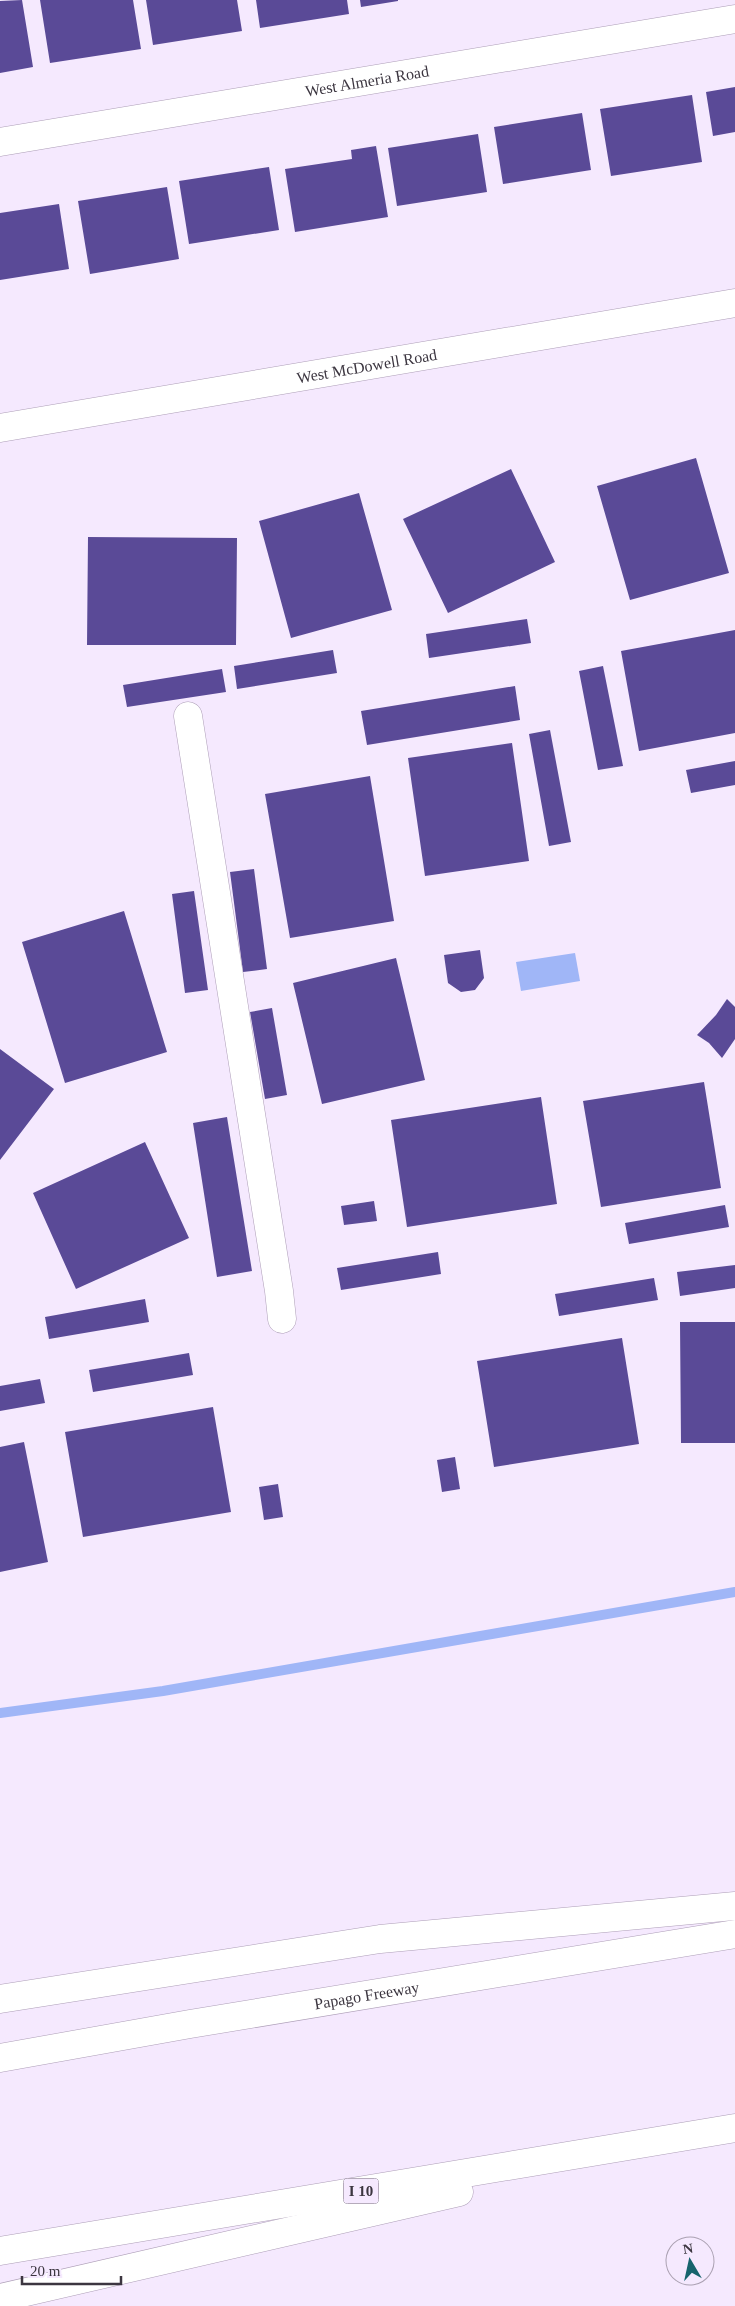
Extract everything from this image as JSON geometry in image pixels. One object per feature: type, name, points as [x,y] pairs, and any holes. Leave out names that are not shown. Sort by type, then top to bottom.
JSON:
[{"type":"main road","name":"West Almeria Road","points":[[0,142],[735,19]]},
{"type":"main road","name":"West McDowell Road","points":[[0,428],[735,303]]},
{"type":"main road","points":[[188,716],[282,1319]]},
{"type":"main road","points":[[0,1999],[380,1939],[735,1906]]},
{"type":"main road","name":"Papago Freeway","points":[[0,2058],[190,2024],[735,1934]]},
{"type":"main road","points":[[0,2298],[728,2129]]},
{"type":"main road","name":"I 10","points":[[0,2251],[728,2129]]},
{"type":"water","points":[[575,953],[580,981],[521,991],[516,962]]},
{"type":"building","points":[[22,0],[33,67],[0,73],[0,1]]},
{"type":"building","points":[[40,0],[133,0],[141,49],[50,63]]},
{"type":"building","points":[[146,0],[237,0],[242,31],[153,45]]},
{"type":"building","points":[[256,0],[347,0],[349,14],[260,28]]},
{"type":"building","points":[[360,0],[398,0],[398,1],[361,7]]},
{"type":"building","points":[[735,87],[735,132],[713,136],[706,92]]},
{"type":"building","points":[[692,95],[702,162],[611,176],[600,109]]},
{"type":"building","points":[[582,113],[591,170],[503,184],[494,127]]},
{"type":"building","points":[[478,134],[487,192],[397,206],[388,148]]},
{"type":"building","points":[[376,146],[388,217],[295,232],[285,169],[352,159],[351,150]]},
{"type":"building","points":[[269,167],[279,230],[189,244],[179,181]]},
{"type":"building","points":[[167,187],[179,259],[90,274],[78,201]]},
{"type":"building","points":[[59,204],[69,269],[0,280],[0,213]]},
{"type":"building","points":[[696,458],[729,573],[630,600],[597,486]]},
{"type":"building","points":[[511,469],[555,562],[448,613],[403,519]]},
{"type":"building","points":[[359,493],[392,610],[291,638],[259,521]]},
{"type":"building","points":[[88,537],[237,538],[236,645],[87,645]]},
{"type":"building","points":[[527,619],[531,643],[429,658],[426,634]]},
{"type":"building","points":[[735,630],[735,733],[639,751],[621,651]]},
{"type":"building","points":[[333,650],[337,673],[237,689],[234,666]]},
{"type":"building","points":[[603,666],[623,766],[598,770],[579,671]]},
{"type":"building","points":[[222,669],[226,692],[127,707],[123,685]]},
{"type":"building","points":[[515,686],[520,720],[367,745],[361,711]]},
{"type":"building","points":[[550,730],[571,842],[549,846],[529,734]]},
{"type":"building","points":[[512,743],[529,861],[425,876],[408,758]]},
{"type":"building","points":[[735,761],[735,785],[691,793],[686,770]]},
{"type":"building","points":[[370,776],[394,921],[290,938],[265,794]]},
{"type":"building","points":[[254,869],[267,969],[243,972],[230,872]]},
{"type":"building","points":[[194,891],[208,990],[185,993],[172,894]]},
{"type":"building","points":[[124,911],[167,1052],[65,1083],[22,942]]},
{"type":"building","points":[[480,950],[484,978],[475,990],[461,992],[448,983],[444,955]]},
{"type":"building","points":[[396,958],[425,1080],[322,1104],[293,983]]},
{"type":"building","points":[[727,999],[735,1007],[735,1039],[722,1058],[709,1043],[697,1035],[716,1015]]},
{"type":"building","points":[[272,1008],[287,1095],[265,1099],[250,1012]]},
{"type":"building","points":[[0,1049],[54,1089],[0,1160]]},
{"type":"building","points":[[704,1082],[721,1188],[601,1207],[583,1101]]},
{"type":"building","points":[[541,1097],[557,1204],[407,1227],[391,1120]]},
{"type":"building","points":[[227,1117],[252,1271],[217,1277],[193,1123]]},
{"type":"building","points":[[145,1142],[189,1238],[76,1289],[33,1193]]},
{"type":"building","points":[[374,1201],[377,1221],[344,1225],[341,1206]]},
{"type":"building","points":[[725,1205],[729,1227],[629,1244],[625,1223]]},
{"type":"building","points":[[438,1252],[441,1274],[341,1290],[337,1268]]},
{"type":"building","points":[[735,1265],[735,1288],[680,1296],[677,1272]]},
{"type":"building","points":[[654,1278],[658,1300],[559,1316],[555,1294]]},
{"type":"building","points":[[145,1299],[149,1322],[49,1339],[45,1317]]},
{"type":"building","points":[[680,1322],[735,1322],[735,1443],[681,1443]]},
{"type":"building","points":[[622,1338],[639,1444],[494,1467],[477,1361]]},
{"type":"building","points":[[189,1353],[193,1375],[93,1392],[89,1370]]},
{"type":"building","points":[[40,1379],[45,1403],[0,1411],[0,1386]]},
{"type":"building","points":[[213,1407],[231,1512],[83,1537],[65,1432]]},
{"type":"building","points":[[24,1442],[48,1562],[0,1572],[0,1447]]},
{"type":"building","points":[[455,1457],[460,1489],[442,1492],[437,1460]]},
{"type":"building","points":[[278,1484],[283,1517],[264,1520],[259,1487]]},
{"type":"waterway","points":[[0,1713],[163,1691],[735,1592]]}]
